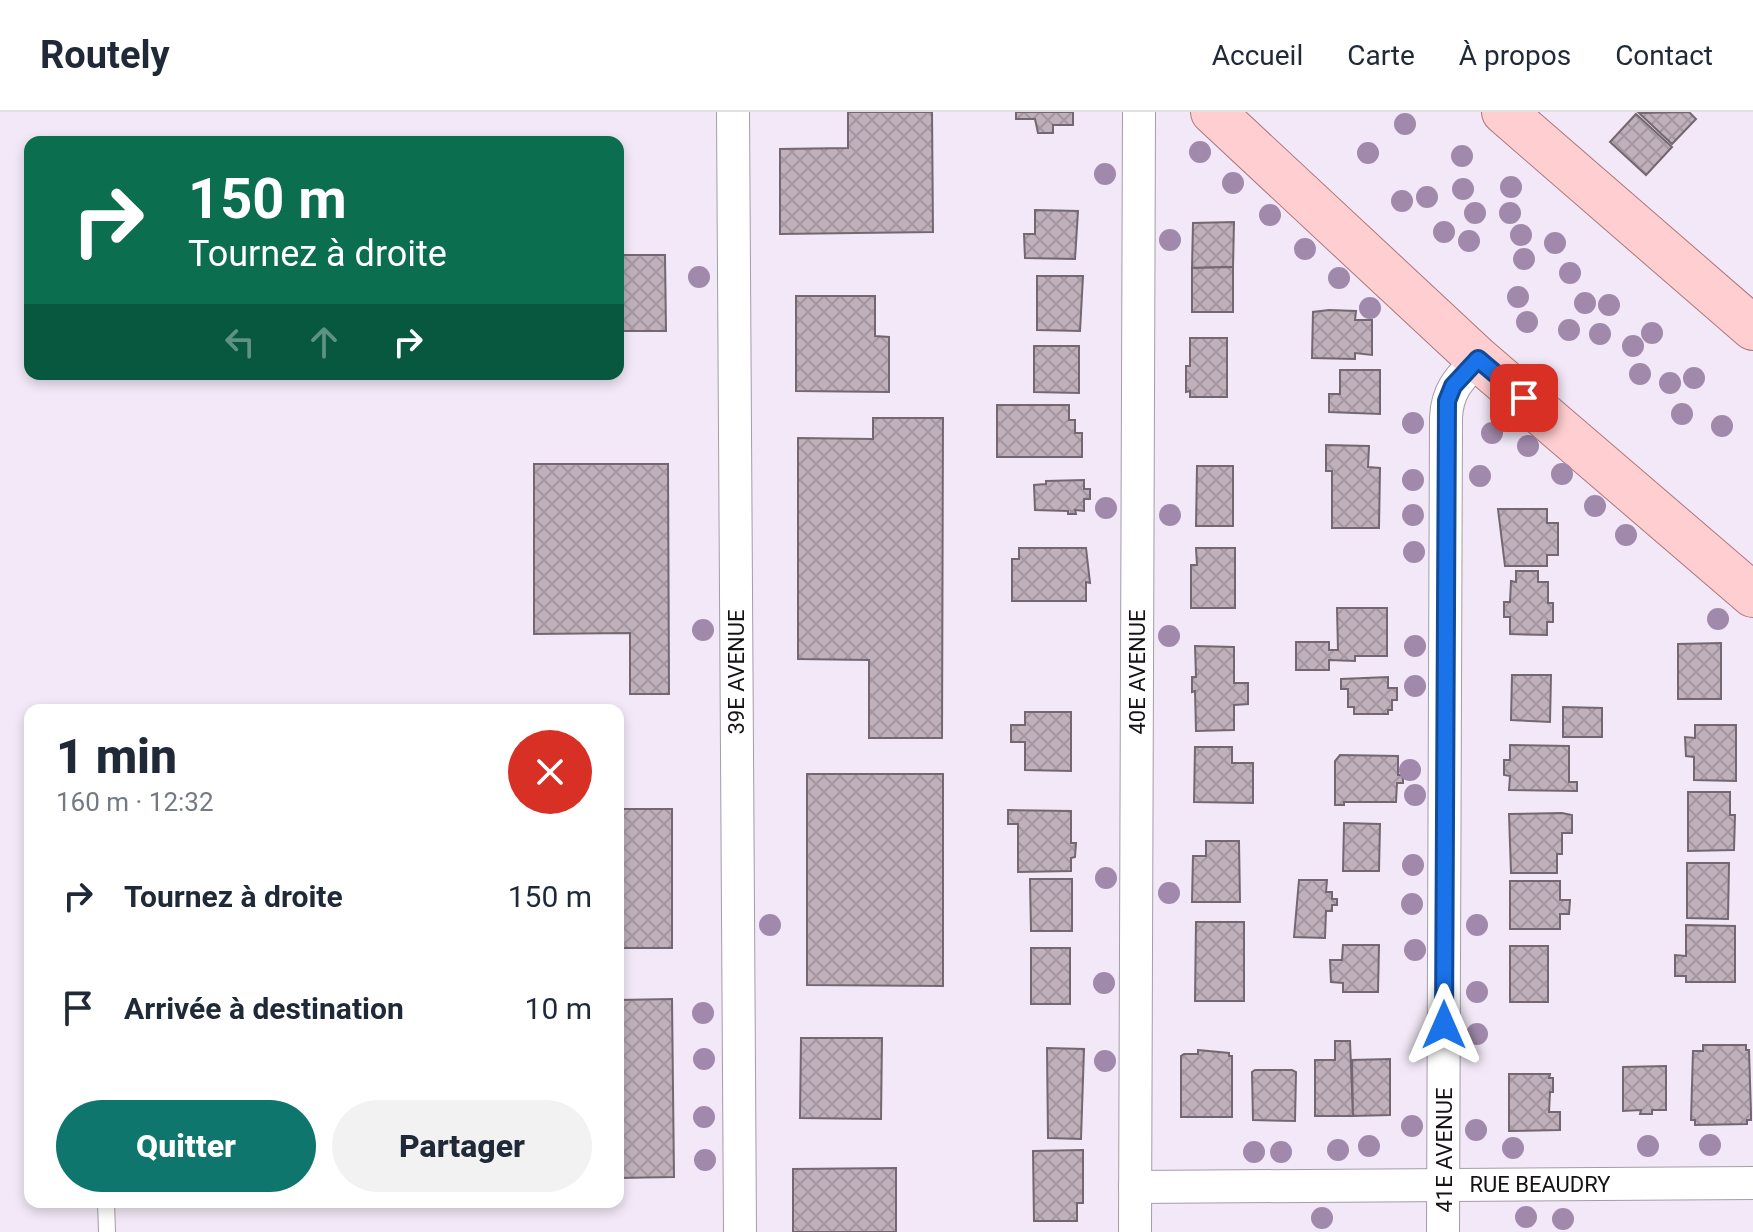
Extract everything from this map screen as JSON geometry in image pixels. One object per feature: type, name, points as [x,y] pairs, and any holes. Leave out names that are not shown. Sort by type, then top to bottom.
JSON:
[{"type":"main road","points":[[1213,112],[1478,359],[1753,595]]},
{"type":"main road","points":[[1504,112],[1753,328]]},
{"type":"street","name":"39E AVENUE","points":[[733,112],[740,1232]]},
{"type":"street","name":"40E AVENUE","points":[[1135,1232],[1139,112]]},
{"type":"street","name":"41E AVENUE","points":[[1443,1232],[1447,401],[1453,386],[1478,359]]},
{"type":"street","name":"RUE BEAUDRY","points":[[1135,1187],[1753,1183]]},
{"type":"lane","points":[[106,1208],[107,1232]]},
{"type":"building","points":[[848,112],[932,112],[933,232],[780,234],[780,149],[848,148]]},
{"type":"building","points":[[1016,112],[1073,112],[1073,125],[1053,125],[1053,133],[1038,133],[1035,119],[1016,119]]},
{"type":"building","points":[[1689,112],[1696,119],[1672,144],[1639,113]]},
{"type":"building","points":[[1636,114],[1672,147],[1646,175],[1610,142]]},
{"type":"building","points":[[1035,210],[1078,211],[1075,259],[1025,258],[1024,234],[1035,234]]},
{"type":"building","points":[[1234,222],[1233,267],[1192,268],[1193,223]]},
{"type":"building","points":[[624,255],[665,255],[666,331],[624,331]]},
{"type":"building","points":[[1233,267],[1233,312],[1192,312],[1192,268]]},
{"type":"building","points":[[1037,276],[1083,276],[1080,331],[1037,330]]},
{"type":"building","points":[[796,296],[875,296],[875,336],[889,337],[889,392],[796,391]]},
{"type":"building","points":[[1356,311],[1355,320],[1372,320],[1372,355],[1355,353],[1355,359],[1312,358],[1313,312]]},
{"type":"building","points":[[1190,338],[1227,338],[1227,397],[1190,397],[1190,391],[1186,392]]},
{"type":"building","points":[[1034,346],[1079,346],[1079,393],[1034,392]]},
{"type":"building","points":[[1340,370],[1380,370],[1380,414],[1329,412],[1329,394],[1340,394]]},
{"type":"building","points":[[997,405],[1069,405],[1069,420],[1075,420],[1075,433],[1082,433],[1082,457],[997,457]]},
{"type":"building","points":[[873,418],[943,418],[942,738],[869,738],[869,660],[798,659],[798,438],[873,439]]},
{"type":"building","points":[[1326,445],[1369,446],[1368,467],[1380,468],[1379,528],[1332,528],[1332,471],[1326,471]]},
{"type":"building","points":[[534,464],[668,464],[669,694],[630,694],[630,633],[534,634]]},
{"type":"building","points":[[1197,466],[1233,466],[1233,526],[1196,526]]},
{"type":"building","points":[[1084,480],[1084,489],[1090,489],[1090,499],[1084,499],[1084,511],[1075,510],[1076,514],[1068,514],[1068,511],[1035,510],[1034,485],[1046,484],[1046,481]]},
{"type":"building","points":[[1498,509],[1547,509],[1547,523],[1558,523],[1558,555],[1547,555],[1547,566],[1505,566]]},
{"type":"building","points":[[1019,548],[1086,548],[1090,583],[1086,582],[1086,601],[1012,601],[1012,559],[1019,559]]},
{"type":"building","points":[[1196,548],[1235,548],[1235,608],[1191,608],[1191,565],[1197,565]]},
{"type":"building","points":[[1516,571],[1538,571],[1538,582],[1548,582],[1548,603],[1553,603],[1553,622],[1547,622],[1547,635],[1510,634],[1510,617],[1504,617],[1504,602],[1510,602],[1511,581],[1516,582]]},
{"type":"building","points":[[1337,608],[1387,608],[1387,656],[1355,656],[1355,661],[1329,660],[1329,670],[1296,670],[1296,642],[1329,642],[1329,650],[1338,650]]},
{"type":"building","points":[[1721,643],[1721,699],[1678,699],[1678,644]]},
{"type":"building","points":[[1195,646],[1234,647],[1234,683],[1248,683],[1248,704],[1234,705],[1234,730],[1196,731],[1195,691],[1192,692],[1192,677],[1196,677]]},
{"type":"building","points":[[1512,675],[1551,675],[1550,722],[1511,720]]},
{"type":"building","points":[[1388,677],[1388,688],[1397,688],[1397,700],[1392,700],[1392,710],[1388,710],[1388,714],[1354,714],[1354,707],[1348,707],[1348,689],[1341,689],[1341,679]]},
{"type":"building","points":[[1563,707],[1602,708],[1602,737],[1563,737]]},
{"type":"building","points":[[1025,712],[1071,712],[1071,771],[1025,770],[1025,742],[1011,742],[1011,725],[1025,725]]},
{"type":"building","points":[[1695,725],[1736,725],[1736,781],[1694,780],[1694,757],[1686,756],[1685,737],[1695,738]]},
{"type":"building","points":[[1510,745],[1569,746],[1569,782],[1577,782],[1577,791],[1509,790],[1510,776],[1504,775],[1504,760],[1510,760]]},
{"type":"building","points":[[1195,747],[1232,747],[1232,763],[1253,763],[1253,803],[1194,802]]},
{"type":"building","points":[[1340,755],[1398,756],[1398,775],[1403,775],[1403,783],[1397,783],[1396,802],[1344,802],[1344,805],[1335,805],[1335,761]]},
{"type":"building","points":[[807,774],[943,774],[943,986],[807,985]]},
{"type":"building","points":[[1688,792],[1730,792],[1730,815],[1735,815],[1734,850],[1688,851]]},
{"type":"building","points":[[624,809],[672,809],[672,948],[624,948]]},
{"type":"building","points":[[1008,810],[1071,811],[1071,843],[1076,843],[1071,871],[1018,872],[1018,824],[1008,824]]},
{"type":"building","points":[[1509,814],[1572,815],[1572,833],[1562,833],[1562,854],[1557,854],[1557,873],[1511,873]]},
{"type":"building","points":[[1344,823],[1380,824],[1379,871],[1343,871]]},
{"type":"building","points":[[1206,841],[1239,841],[1240,902],[1192,902],[1193,856],[1206,856]]},
{"type":"building","points":[[1687,863],[1729,863],[1728,919],[1687,918]]},
{"type":"building","points":[[1030,879],[1072,879],[1072,931],[1031,931]]},
{"type":"building","points":[[1299,880],[1327,880],[1326,892],[1332,892],[1332,899],[1337,899],[1332,911],[1326,911],[1325,938],[1294,937]]},
{"type":"building","points":[[1510,881],[1560,881],[1560,900],[1570,900],[1569,914],[1560,914],[1560,929],[1510,929]]},
{"type":"building","points":[[1196,922],[1244,922],[1244,1001],[1195,1001]]},
{"type":"building","points":[[1686,925],[1735,926],[1735,982],[1686,982],[1686,976],[1675,976],[1675,955],[1686,956]]},
{"type":"building","points":[[1343,945],[1379,945],[1378,992],[1343,992],[1343,983],[1331,982],[1330,960],[1342,960]]},
{"type":"building","points":[[1510,946],[1548,946],[1548,1002],[1510,1002]]},
{"type":"building","points":[[1031,948],[1070,948],[1070,1004],[1031,1004]]},
{"type":"building","points":[[672,999],[674,1177],[624,1178],[624,1000]]},
{"type":"building","points":[[801,1038],[882,1038],[881,1119],[800,1118]]},
{"type":"building","points":[[1335,1041],[1350,1041],[1353,1116],[1315,1116],[1315,1060],[1335,1060]]},
{"type":"building","points":[[1703,1045],[1746,1045],[1746,1050],[1749,1050],[1751,1120],[1747,1120],[1747,1124],[1695,1125],[1695,1120],[1691,1120],[1693,1051],[1703,1051]]},
{"type":"building","points":[[1047,1048],[1084,1049],[1081,1139],[1048,1138]]},
{"type":"building","points":[[1198,1050],[1229,1053],[1232,1056],[1232,1117],[1181,1117],[1181,1056],[1198,1054]]},
{"type":"building","points":[[1390,1059],[1390,1115],[1353,1116],[1352,1060]]},
{"type":"building","points":[[1666,1066],[1666,1110],[1652,1110],[1652,1114],[1640,1114],[1641,1110],[1623,1111],[1623,1067]]},
{"type":"building","points":[[1252,1072],[1296,1072],[1295,1121],[1253,1120]]},
{"type":"building","points":[[1509,1074],[1550,1074],[1553,1092],[1550,1092],[1549,1112],[1560,1112],[1560,1130],[1509,1131]]},
{"type":"building","points":[[1083,1150],[1083,1203],[1077,1203],[1077,1221],[1034,1221],[1033,1151]]},
{"type":"building","points":[[896,1168],[896,1232],[793,1232],[793,1169]]},
{"type":"route","points":[[1444,1025],[1447,401],[1453,386],[1478,359],[1524,398]]}]
